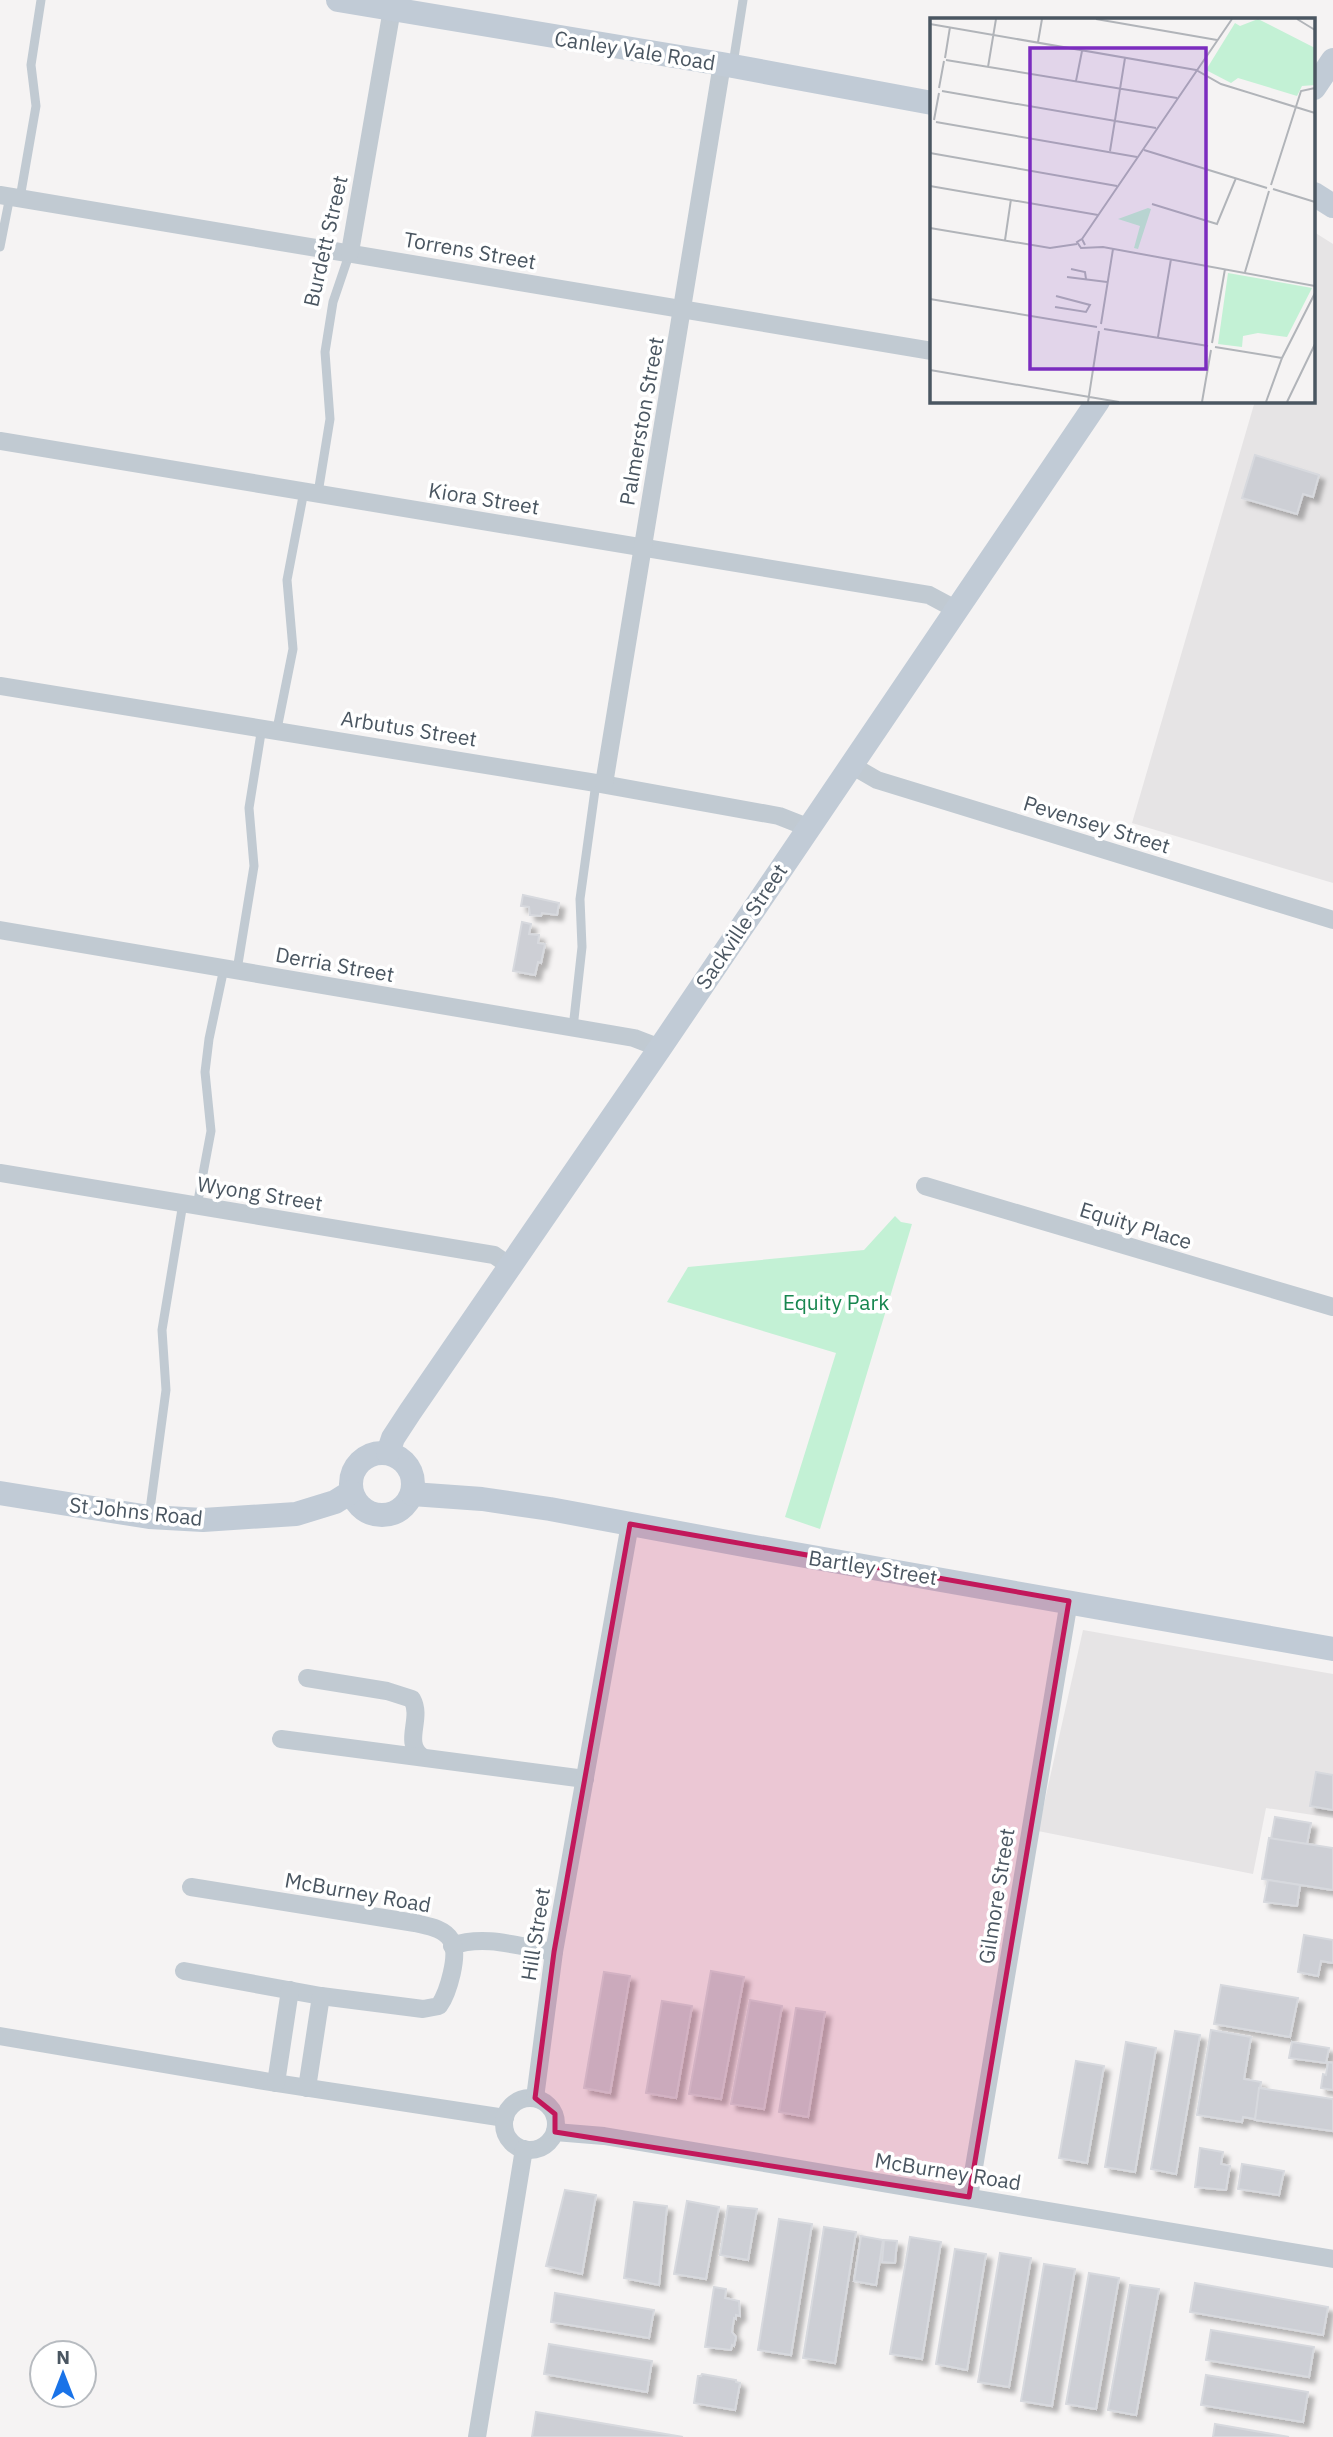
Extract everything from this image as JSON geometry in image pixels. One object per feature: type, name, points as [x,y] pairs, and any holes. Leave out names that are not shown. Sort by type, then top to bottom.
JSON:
[{"type":"main road","name":"Canley Vale Road","points":[[338,0],[394,5],[930,103]]},
{"type":"main road","points":[[1316,85],[1333,60]]},
{"type":"main road","points":[[1316,195],[1333,206]]},
{"type":"main road","name":"Sackville Street","points":[[388,1453],[393,1438],[410,1412],[660,1048],[1096,402]]},
{"type":"main road","points":[[378,1453],[398,1457],[412,1473],[412,1494],[400,1510],[391,1515],[381,1516],[362,1509],[351,1492],[350,1482],[359,1462],[378,1453]]},
{"type":"main road","name":"St Johns Road","points":[[0,1493],[149,1517],[203,1521],[296,1514],[335,1502],[351,1492]]},
{"type":"main road","name":"Bartley Street","points":[[412,1494],[482,1499],[1333,1649]]},
{"type":"street","name":"Burdett Street","points":[[350,252],[394,5]]},
{"type":"street","name":"Palmerston Street","points":[[600,783],[727,65]]},
{"type":"street","name":"Torrens Street","points":[[10,196],[930,351]]},
{"type":"street","name":"Kiora Street","points":[[0,441],[929,595],[957,610]]},
{"type":"street","name":"Arbutus Street","points":[[0,685],[600,783],[779,816],[807,827]]},
{"type":"street","name":"Pevensey Street","points":[[851,765],[877,780],[1333,920]]},
{"type":"street","name":"Derria Street","points":[[0,930],[573,1027],[639,1039],[660,1048]]},
{"type":"street","name":"Wyong Street","points":[[0,1173],[494,1255],[510,1266]]},
{"type":"street","name":"Equity Place","points":[[925,1186],[1333,1307]]},
{"type":"street","name":"Hill Street","points":[[535,2098],[554,1952],[630,1524]]},
{"type":"street","name":"Gilmore Street","points":[[969,2197],[1069,1601]]},
{"type":"street","points":[[307,1678],[387,1691],[412,1699],[417,1708],[413,1741],[415,1751],[421,1756]]},
{"type":"street","points":[[281,1739],[585,1779]]},
{"type":"street","name":"McBurney Road","points":[[191,1887],[415,1923],[440,1930],[452,1941],[452,1946]]},
{"type":"street","points":[[184,1971],[321,1996],[423,2009],[439,2006],[446,1997],[452,1972],[452,1946],[467,1941],[486,1940],[554,1952]]},
{"type":"street","points":[[276,2083],[290,1990]]},
{"type":"street","points":[[307,2088],[321,1996]]},
{"type":"street","points":[[0,2036],[276,2083],[505,2118]]},
{"type":"street","points":[[527,2098],[535,2098],[550,2107],[556,2123],[555,2132],[552,2139],[540,2148],[524,2149],[510,2141],[506,2134],[505,2118],[513,2104],[527,2098]]},
{"type":"street","name":"McBurney Road","points":[[555,2132],[604,2136],[1333,2259]]},
{"type":"street","points":[[477,2437],[524,2149]]},
{"type":"lane","points":[[0,247],[10,196],[36,106],[31,65],[41,0]]},
{"type":"lane","name":"Palmerston Street","points":[[727,65],[743,0]]},
{"type":"lane","name":"Burdett Street","points":[[149,1517],[166,1390],[162,1330],[190,1205],[211,1131],[205,1072],[209,1038],[230,969],[254,866],[249,808],[293,649],[287,580],[330,419],[325,352],[333,302],[350,252]]},
{"type":"lane","name":"Palmerston Street","points":[[573,1027],[582,947],[580,899],[600,783]]},
{"type":"highlighted area","points":[[630,1524],[1069,1601],[969,2197],[555,2132],[555,2114],[535,2098],[554,1952]]},
{"type":"shaded area","points":[[1316,233],[1333,244],[1333,883],[1132,823],[1255,402],[1316,402]]},
{"type":"shaded area","points":[[1083,1630],[1333,1674],[1333,1818],[1266,1808],[1253,1874],[1038,1831]]},
{"type":"green space","name":"Equity Park","points":[[895,1216],[901,1222],[912,1224],[820,1529],[785,1517],[836,1353],[667,1302],[688,1267],[864,1250]]},
{"type":"building","points":[[1255,455],[1319,475],[1313,497],[1303,494],[1297,514],[1242,498]]},
{"type":"building","points":[[523,895],[559,903],[557,915],[530,915],[529,907],[521,906]]},
{"type":"building","points":[[522,922],[531,924],[529,934],[539,935],[538,943],[545,944],[535,975],[513,971]]},
{"type":"building","points":[[1316,1772],[1333,1775],[1333,1810],[1310,1806]]},
{"type":"building","points":[[1275,1817],[1311,1823],[1307,1844],[1271,1839]]},
{"type":"building","points":[[1269,1838],[1333,1848],[1333,1890],[1262,1879]]},
{"type":"building","points":[[1268,1880],[1300,1885],[1297,1906],[1264,1902]]},
{"type":"building","points":[[1304,1935],[1333,1940],[1333,1963],[1321,1961],[1318,1976],[1298,1972]]},
{"type":"building","points":[[711,1971],[744,1977],[721,2099],[689,2094]]},
{"type":"building","points":[[604,1972],[630,1976],[610,2093],[584,2088]]},
{"type":"building","points":[[1221,1985],[1298,1998],[1290,2037],[1214,2024]]},
{"type":"building","points":[[750,2000],[782,2006],[764,2109],[731,2104]]},
{"type":"building","points":[[662,2001],[692,2006],[676,2098],[646,2093]]},
{"type":"building","points":[[796,2008],[825,2012],[808,2117],[779,2112]]},
{"type":"building","points":[[1211,2030],[1251,2037],[1244,2079],[1261,2082],[1255,2119],[1243,2117],[1242,2122],[1197,2115]]},
{"type":"building","points":[[1175,2031],[1200,2035],[1176,2174],[1151,2169]]},
{"type":"building","points":[[1126,2042],[1156,2048],[1135,2172],[1105,2167]]},
{"type":"building","points":[[1292,2042],[1329,2048],[1326,2063],[1289,2058]]},
{"type":"building","points":[[1076,2061],[1104,2066],[1087,2163],[1059,2158]]},
{"type":"building","points":[[1328,2062],[1333,2063],[1333,2090],[1321,2088]]},
{"type":"building","points":[[1259,2088],[1333,2099],[1333,2131],[1255,2120]]},
{"type":"building","points":[[1200,2148],[1223,2152],[1221,2164],[1230,2166],[1226,2190],[1195,2187]]},
{"type":"building","points":[[1242,2164],[1284,2171],[1279,2195],[1238,2189]]},
{"type":"building","points":[[565,2190],[596,2195],[582,2274],[546,2266]]},
{"type":"building","points":[[687,2201],[719,2207],[706,2279],[674,2274]]},
{"type":"building","points":[[634,2202],[667,2206],[659,2285],[624,2278]]},
{"type":"building","points":[[728,2206],[757,2209],[748,2260],[720,2255]]},
{"type":"building","points":[[779,2219],[812,2224],[791,2355],[758,2350]]},
{"type":"building","points":[[824,2227],[856,2232],[835,2363],[803,2358]]},
{"type":"building","points":[[861,2236],[883,2240],[876,2285],[854,2281]]},
{"type":"building","points":[[910,2237],[941,2242],[922,2359],[890,2354]]},
{"type":"building","points":[[884,2240],[897,2241],[895,2263],[882,2262]]},
{"type":"building","points":[[955,2249],[986,2254],[967,2370],[936,2364]]},
{"type":"building","points":[[1000,2253],[1031,2258],[1009,2387],[978,2382]]},
{"type":"building","points":[[1044,2264],[1075,2269],[1052,2406],[1021,2401]]},
{"type":"building","points":[[1089,2273],[1119,2278],[1096,2409],[1066,2404]]},
{"type":"building","points":[[1195,2283],[1328,2307],[1323,2335],[1190,2312]]},
{"type":"building","points":[[1130,2285],[1159,2289],[1136,2415],[1108,2410]]},
{"type":"building","points":[[714,2287],[726,2289],[725,2298],[739,2301],[740,2316],[736,2315],[736,2319],[734,2318],[732,2332],[736,2337],[731,2350],[705,2347]]},
{"type":"building","points":[[555,2293],[654,2310],[649,2338],[551,2322]]},
{"type":"building","points":[[1211,2330],[1314,2347],[1309,2377],[1206,2360]]},
{"type":"building","points":[[549,2344],[652,2361],[647,2392],[544,2374]]},
{"type":"building","points":[[702,2374],[740,2383],[735,2410],[694,2403],[698,2376]]},
{"type":"building","points":[[1206,2375],[1308,2392],[1303,2422],[1201,2405]]},
{"type":"building","points":[[536,2412],[683,2437],[532,2437]]},
{"type":"building","points":[[1215,2424],[1289,2437],[1213,2437]]}]
